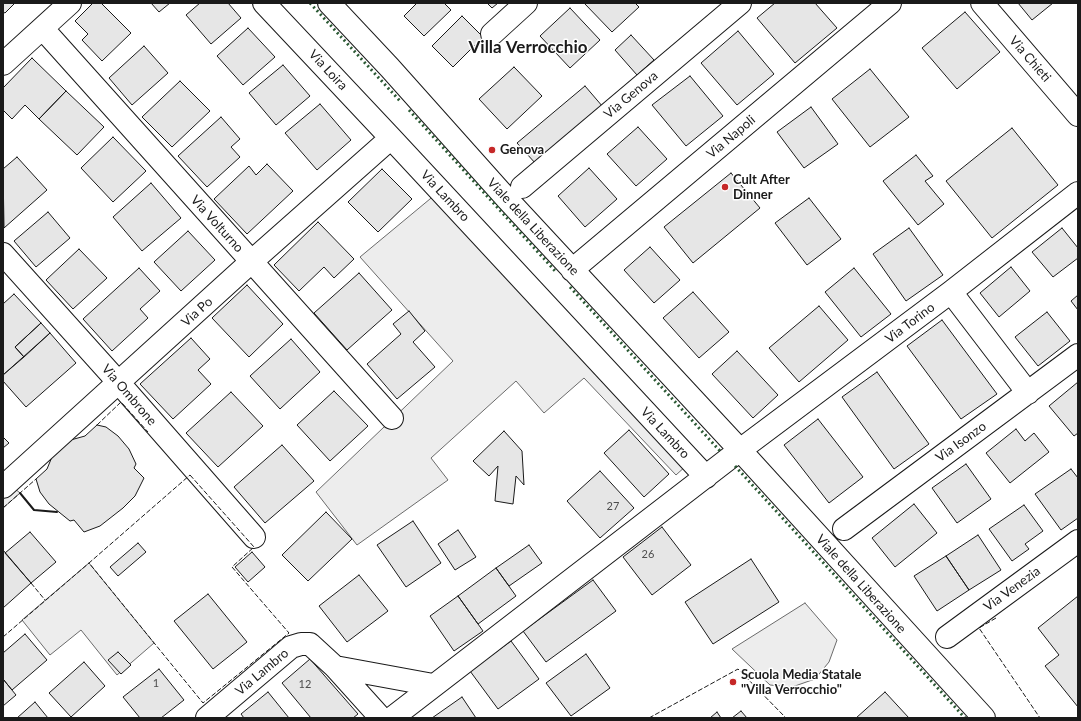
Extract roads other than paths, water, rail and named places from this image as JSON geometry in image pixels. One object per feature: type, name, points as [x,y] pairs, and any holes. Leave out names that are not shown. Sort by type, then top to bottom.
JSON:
[{"type":"street","points":[[3,64],[70,3]]},
{"type":"street","name":"Via Loira","points":[[264,3],[391,138]]},
{"type":"street","name":"Viale della Liberazione","points":[[329,3],[984,718]]},
{"type":"street","points":[[492,34],[526,3]]},
{"type":"street","name":"Via Genova","points":[[522,187],[740,3]]},
{"type":"street","name":"Via Napoli","points":[[572,270],[890,3]]},
{"type":"street","name":"Via Chieti","points":[[982,3],[1078,115]]},
{"type":"street","name":"Via Volturno","points":[[43,29],[392,418]]},
{"type":"street","name":"Via Po","points":[[3,487],[120,383],[251,262],[391,138]]},
{"type":"street","name":"Via Lambro","points":[[391,138],[706,477]]},
{"type":"street","name":"Via Torino","points":[[740,450],[951,292],[1078,192]]},
{"type":"street","name":"Via Ombrone","points":[[3,254],[120,383],[254,537]]},
{"type":"street","points":[[951,292],[1028,393]]},
{"type":"street","name":"Via Isonzo","points":[[844,529],[1078,355]]},
{"type":"street","points":[[392,718],[740,450]]},
{"type":"street","name":"Via Venezia","points":[[947,637],[1078,541]]},
{"type":"street","name":"Via Lambro","points":[[207,718],[291,647],[301,644],[310,644],[335,667]]},
{"type":"street","points":[[335,667],[433,685]]},
{"type":"street","points":[[335,667],[381,718]]},
{"type":"place","name":"Genova","points":[[492,150]]},
{"type":"place","name":"Cult After Dinner","points":[[725,187]]},
{"type":"place","name":"Scuola Media Statale \"Villa Verrocchio\"","points":[[733,682]]},
{"type":"district","name":"Villa Verrocchio","points":[[528,48]]}]
